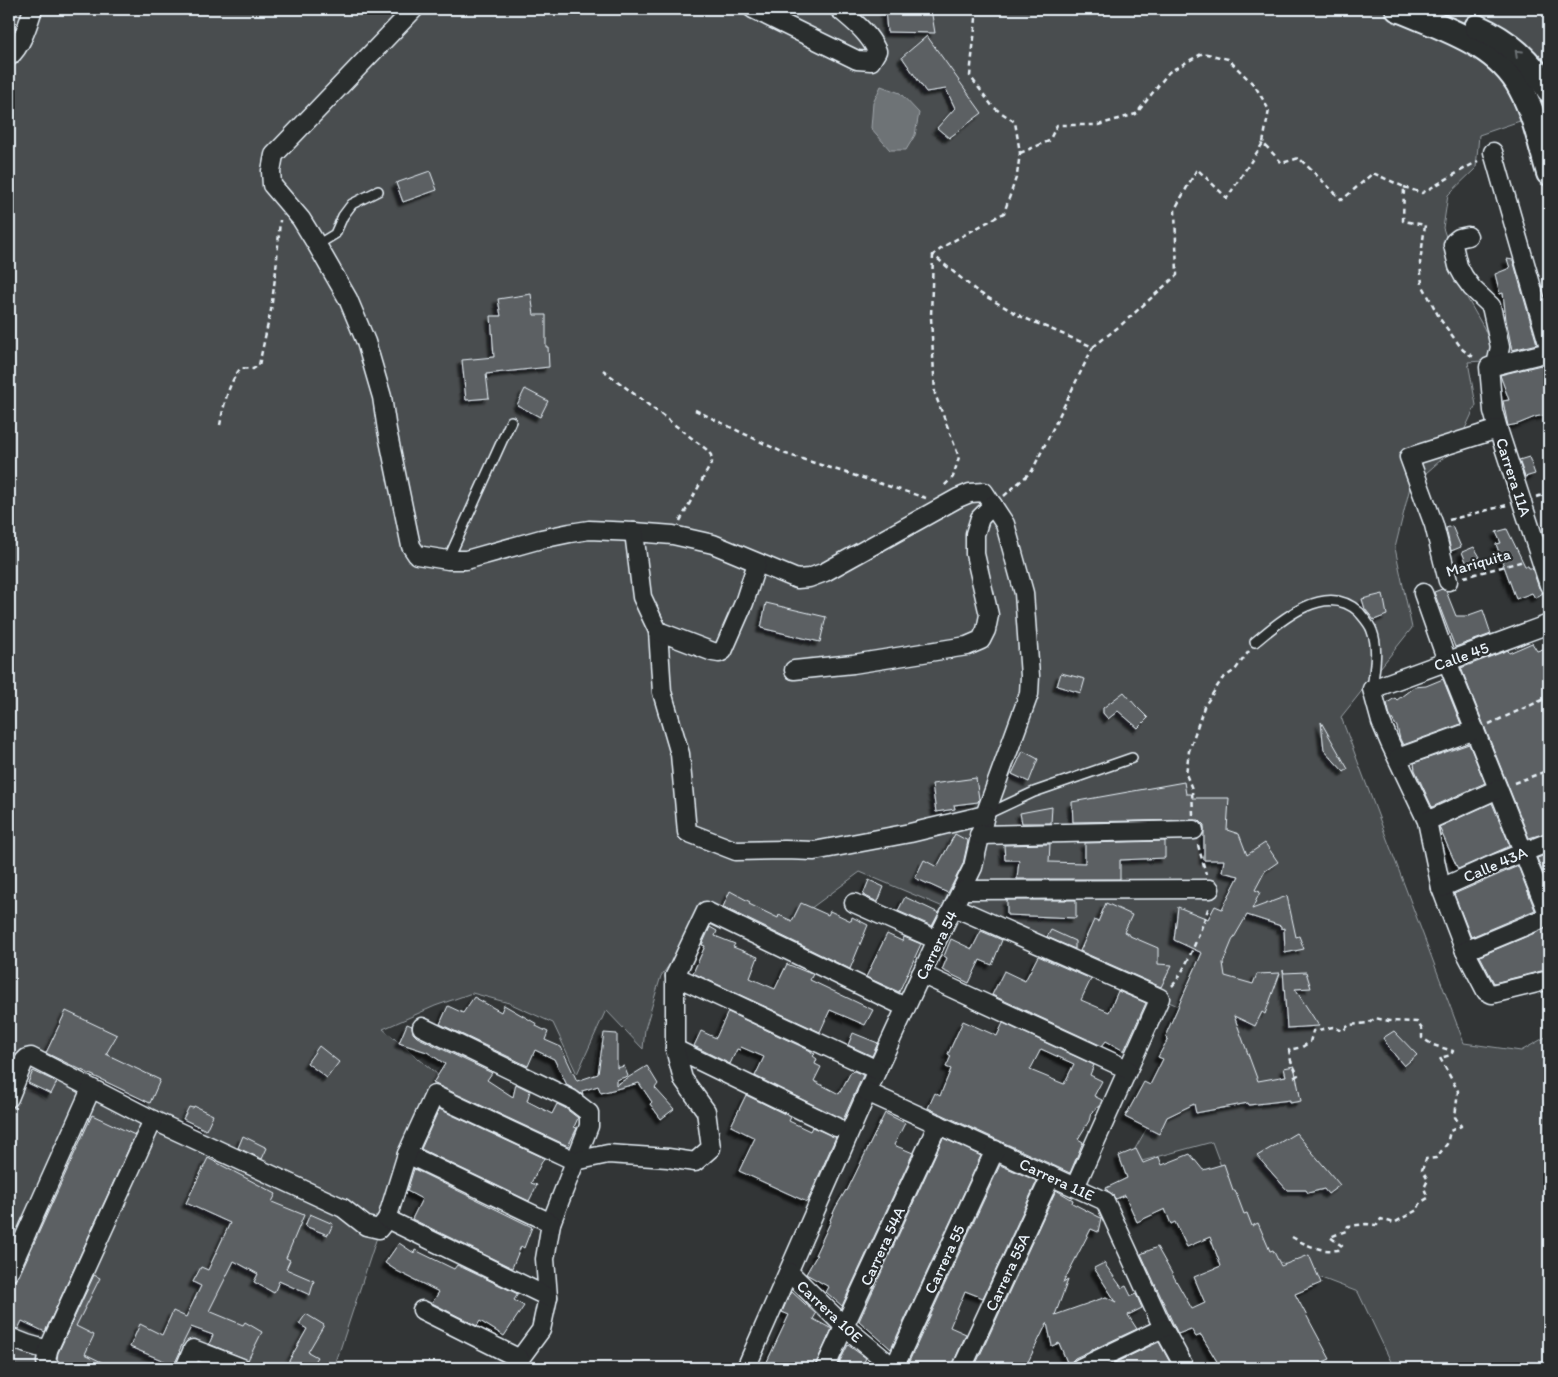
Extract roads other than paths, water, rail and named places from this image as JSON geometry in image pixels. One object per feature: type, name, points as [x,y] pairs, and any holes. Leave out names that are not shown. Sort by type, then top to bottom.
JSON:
[{"type":"main road","points":[[1398,9],[1453,33],[1491,53],[1513,75],[1522,90],[1539,102],[1549,173]]},
{"type":"main road","points":[[1434,9],[1484,30],[1512,47],[1536,70],[1549,90]]},
{"type":"street","points":[[9,57],[15,52],[33,9]]},
{"type":"street","points":[[414,9],[274,155],[271,172],[272,185],[301,219],[317,245],[348,299],[366,342],[382,396],[387,430],[411,546],[417,555],[448,560],[466,560],[541,539],[589,530],[673,535],[713,544],[797,580],[825,572],[958,498],[970,493],[984,492],[993,505],[980,518],[975,534],[976,563],[990,615],[981,640],[967,646],[853,664],[794,670]]},
{"type":"street","points":[[753,9],[857,60],[871,61],[877,51],[872,39],[858,24],[839,9]]},
{"type":"street","points":[[1493,152],[1549,347]]},
{"type":"street","name":"Carrera 11A","points":[[1468,236],[1459,238],[1453,245],[1458,266],[1464,277],[1472,288],[1491,306],[1500,347],[1493,366],[1493,411],[1549,585]]},
{"type":"street","points":[[1493,366],[1549,352]]},
{"type":"street","points":[[1448,581],[1434,524],[1409,457],[1498,429]]},
{"type":"street","name":"Carrera 54","points":[[746,1368],[905,1008],[973,867],[984,815],[1029,694],[1030,676],[1024,592],[1005,524],[993,505]]},
{"type":"street","points":[[634,532],[642,597],[658,631],[662,692],[680,754],[687,832],[736,851],[814,851],[910,833],[984,815]]},
{"type":"street","points":[[658,631],[719,653],[723,650],[744,603],[757,564]]},
{"type":"street","points":[[1423,593],[1447,661],[1549,916],[1465,951]]},
{"type":"street","name":"Calle 45","points":[[1372,689],[1549,624]]},
{"type":"street","points":[[1372,689],[1390,743],[1427,821],[1441,888],[1465,951],[1486,991],[1492,994],[1549,980]]},
{"type":"street","points":[[1398,758],[1475,730]]},
{"type":"street","points":[[1427,821],[1498,789]]},
{"type":"street","points":[[979,835],[1194,830]]},
{"type":"street","name":"Calle 43A","points":[[1441,888],[1523,851],[1549,842]]},
{"type":"street","points":[[963,890],[1210,890]]},
{"type":"street","points":[[854,903],[937,940]]},
{"type":"street","points":[[954,907],[1160,998],[1075,1187]]},
{"type":"street","points":[[9,1098],[24,1061],[31,1057],[153,1120],[343,1208],[366,1226],[378,1229],[387,1219],[408,1154],[434,1095],[574,1161],[608,1154],[668,1158],[695,1162],[711,1148],[706,1111],[682,1079],[675,1049],[675,976],[706,911],[905,1008]]},
{"type":"street","points":[[921,974],[1127,1069]]},
{"type":"street","points":[[675,976],[877,1070]]},
{"type":"street","points":[[422,1027],[571,1099],[589,1112],[589,1126],[551,1223],[545,1259],[548,1297],[540,1330],[516,1364],[422,1310]]},
{"type":"street","points":[[675,1049],[836,1127]]},
{"type":"street","points":[[9,1272],[91,1089]]},
{"type":"street","name":"Carrera 11E","points":[[867,1092],[1106,1201],[1163,1328],[1185,1368]]},
{"type":"street","points":[[51,1368],[46,1362],[48,1350],[153,1120]]},
{"type":"street","name":"Carrera 54A","points":[[825,1368],[938,1124]]},
{"type":"street","name":"Carrera 55","points":[[894,1368],[995,1150]]},
{"type":"street","points":[[408,1154],[551,1223]]},
{"type":"street","name":"Carrera 55A","points":[[962,1368],[1051,1176]]},
{"type":"street","points":[[387,1219],[548,1297]]},
{"type":"street","name":"Carrera 10E","points":[[789,1272],[845,1327],[894,1368]]},
{"type":"street","points":[[1080,1368],[1163,1328]]},
{"type":"street","points":[[9,1337],[48,1350]]},
{"type":"street","points":[[185,1368],[193,1349],[242,1368]]},
{"type":"lane","points":[[317,245],[335,234],[343,216],[352,204],[378,191]]},
{"type":"lane","points":[[448,560],[511,421]]},
{"type":"lane","points":[[1255,642],[1281,620],[1314,602],[1335,601],[1352,605],[1364,618],[1372,631],[1376,649],[1372,689]]},
{"type":"lane","points":[[984,815],[1034,792],[1132,758]]}]
